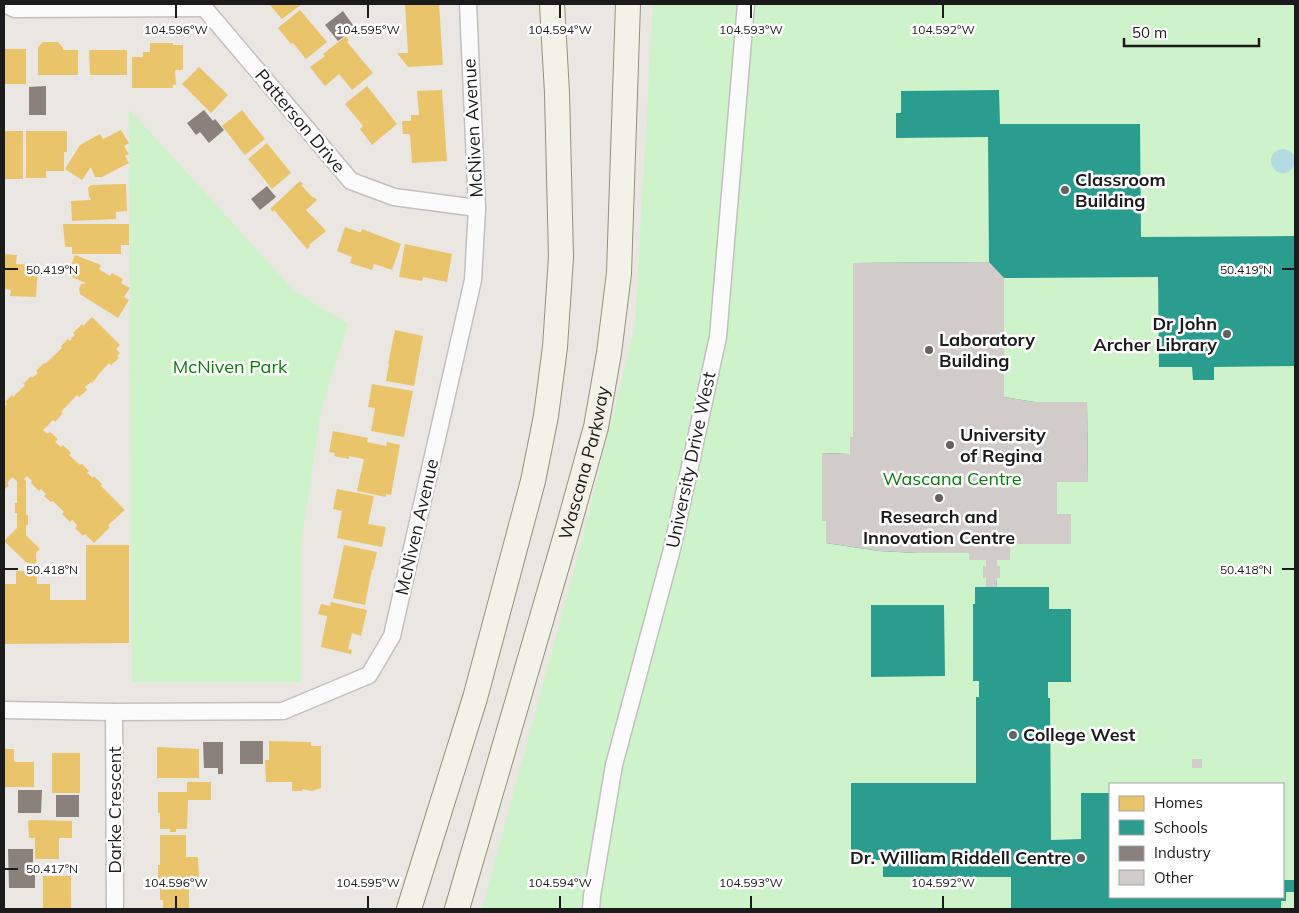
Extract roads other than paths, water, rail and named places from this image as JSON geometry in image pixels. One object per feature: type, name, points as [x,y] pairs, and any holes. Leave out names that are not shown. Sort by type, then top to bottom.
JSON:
[{"type":"main road","name":"Wascana Parkway","points":[[457,909],[563,547],[596,427],[609,353],[619,273],[628,4]]},
{"type":"main road","points":[[409,909],[475,698],[533,481],[546,416],[555,347],[561,257],[553,8]]},
{"type":"street","name":"Patterson Drive","points":[[4,4],[15,9],[202,6],[351,181],[394,197],[476,208]]},
{"type":"street","name":"McNiven Avenue","points":[[4,710],[114,712],[283,711],[369,675],[392,636],[473,280],[476,208],[468,4]]},
{"type":"street","name":"University Drive West","points":[[591,909],[614,765],[672,549],[718,337],[746,4]]},
{"type":"street","name":"Darke Crescent","points":[[114,712],[115,909]]},
{"type":"water","points":[[1283,149],[1292,152],[1295,161],[1292,170],[1283,173],[1274,170],[1271,161],[1274,152]]},
{"type":"place","name":"Classroom Building","points":[[1065,190]]},
{"type":"place","name":"Dr John Archer Library","points":[[1227,334]]},
{"type":"place","name":"Laboratory Building","points":[[929,350]]},
{"type":"place","name":"University of Regina","points":[[950,445]]},
{"type":"place","name":"Research and Innovation Centre","points":[[939,498]]},
{"type":"place","name":"College West","points":[[1013,735]]},
{"type":"place","name":"Dr. William Riddell Centre","points":[[1081,858]]},
{"type":"park label","name":"McNiven Park","points":[[230,367]]},
{"type":"park label","name":"Wascana Centre","points":[[952,479]]}]
